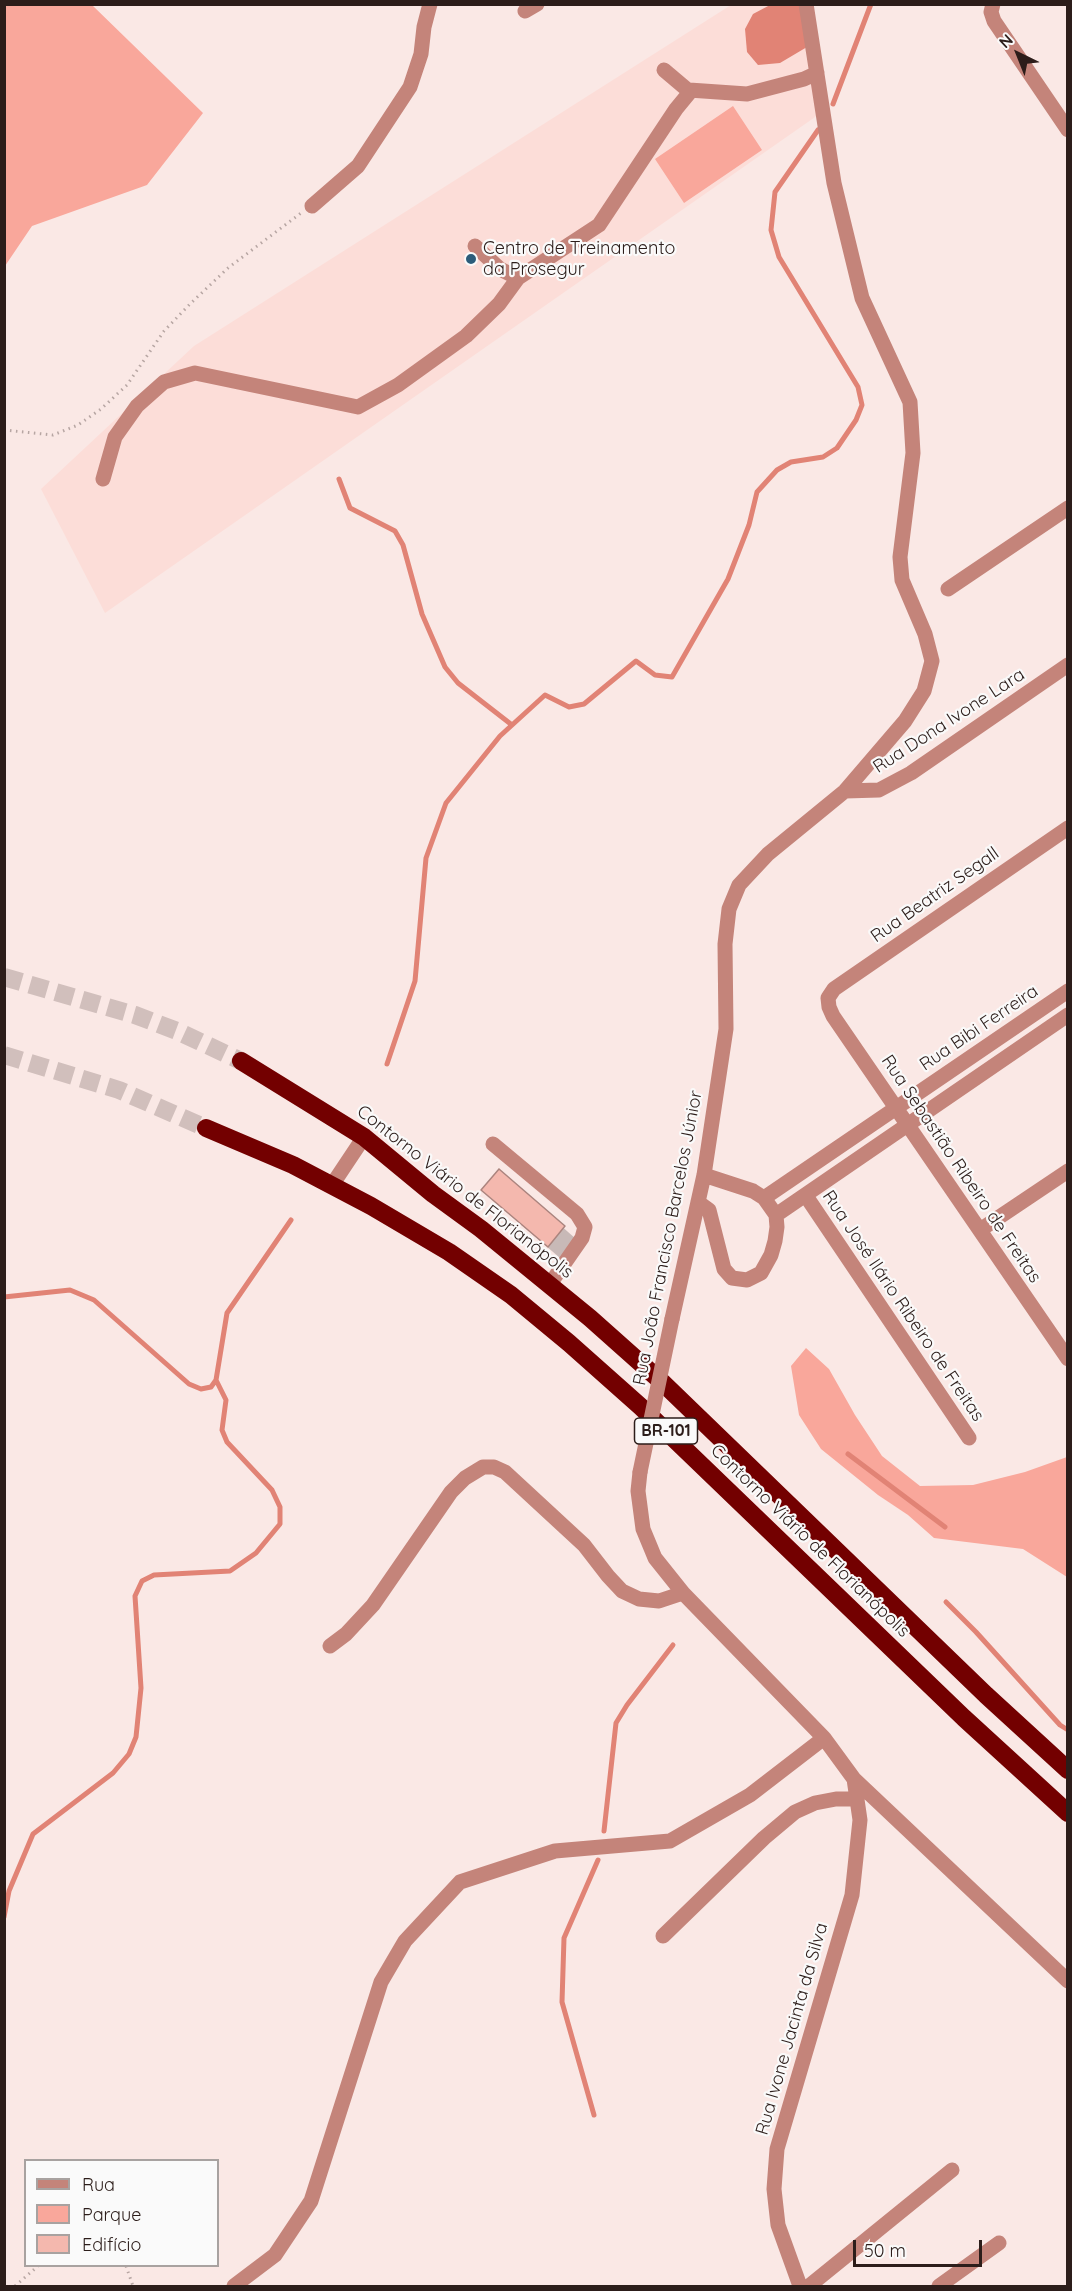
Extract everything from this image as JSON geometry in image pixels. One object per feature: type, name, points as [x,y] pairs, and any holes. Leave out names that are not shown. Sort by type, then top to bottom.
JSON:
[{"type":"highway","name":"Contorno Viário de Florianópolis","points":[[241,1061],[364,1137],[550,1284],[663,1383],[978,1687],[1068,1770]]},
{"type":"highway","name":"Contorno Viário de Florianópolis","points":[[207,1128],[293,1165],[332,1185],[449,1252],[511,1295],[569,1342],[641,1407],[964,1718],[1068,1813]]},
{"type":"street","points":[[312,206],[358,166],[410,87],[421,54],[424,27],[430,4]]},
{"type":"street","name":"Rua João Francisco Barcelos Júnior","points":[[806,4],[834,183],[862,298],[910,402],[913,453],[900,557],[902,580],[925,634],[932,661],[924,691],[905,721],[845,791],[768,854],[738,885],[729,909],[725,944],[726,1029],[704,1175],[640,1472],[638,1491],[643,1529],[655,1558],[683,1593],[824,1738],[854,1779],[1068,1981]]},
{"type":"street","points":[[993,4],[991,12],[994,21],[1068,130]]},
{"type":"street","points":[[664,70],[690,92]]},
{"type":"street","points":[[103,478],[116,437],[137,406],[164,382],[195,374],[358,407],[398,385],[466,336],[499,304],[518,278],[598,225],[676,109],[690,92],[689,90],[747,94],[817,74]]},
{"type":"street","points":[[475,246],[500,269],[518,278]]},
{"type":"street","points":[[948,589],[1068,508]]},
{"type":"street","name":"Rua Dona Ivone Lara","points":[[845,791],[879,790],[911,773],[1068,665]]},
{"type":"street","name":"Rua Beatriz Segall","points":[[828,998],[834,989],[1068,828]]},
{"type":"street","name":"Rua Bibi Ferreira","points":[[764,1198],[1068,991]]},
{"type":"street","name":"Rua Sebastião Ribeiro de Freitas","points":[[828,998],[833,1016],[896,1108],[980,1230],[1061,1337],[1068,1359]]},
{"type":"street","points":[[776,1215],[1068,1015]]},
{"type":"street","points":[[332,1185],[364,1137]]},
{"type":"street","points":[[493,1144],[582,1219],[585,1227],[582,1238],[550,1284]]},
{"type":"street","points":[[980,1230],[1068,1171]]},
{"type":"street","points":[[698,1202],[709,1210],[724,1269],[732,1278],[747,1281],[761,1273],[771,1255],[775,1241],[776,1215],[764,1198],[753,1191],[704,1175]]},
{"type":"street","name":"Rua José Ilário Ribeiro de Freitas","points":[[806,1196],[969,1438]]},
{"type":"street","points":[[330,1646],[346,1634],[372,1605],[451,1492],[465,1478],[483,1467],[494,1467],[505,1472],[584,1545],[622,1591],[639,1599],[659,1601],[683,1593]]},
{"type":"street","points":[[234,2286],[275,2255],[311,2201],[381,1982],[405,1941],[460,1882],[555,1851],[670,1841],[750,1795],[824,1738]]},
{"type":"street","name":"Rua Ivone Jacinta da Silva","points":[[800,2286],[778,2225],[774,2189],[777,2149],[852,1895],[860,1820],[854,1779]]},
{"type":"street","points":[[663,1936],[756,1846],[795,1812],[815,1803],[836,1799],[857,1799]]},
{"type":"street","points":[[809,2286],[951,2170]]},
{"type":"street","points":[[939,2286],[999,2243]]},
{"type":"path","points":[[4,430],[53,435],[78,425],[127,385],[164,331],[228,268],[312,206]]},
{"type":"path","points":[[15,2286],[36,2267]]},
{"type":"path","points":[[127,2267],[133,2286]]},
{"type":"shaded area","name":"Centro de Treinamento da Prosegur","points":[[731,5],[800,5],[818,115],[105,613],[41,489],[194,346]]},
{"type":"shaded area","points":[[770,5],[800,5],[807,47],[780,63],[758,65],[747,52],[745,29],[753,14]]},
{"type":"green space","points":[[5,4],[92,5],[203,113],[147,185],[32,226],[5,266]]},
{"type":"green space","points":[[733,106],[762,150],[684,203],[655,159]]},
{"type":"green space","points":[[806,1348],[829,1369],[882,1456],[920,1486],[973,1485],[1025,1472],[1067,1457],[1067,1577],[1023,1549],[934,1538],[908,1515],[878,1495],[821,1449],[799,1415],[791,1366]]},
{"type":"building","points":[[499,1169],[565,1226],[548,1247],[481,1190]]},
{"type":"waterway","points":[[833,104],[871,4]]},
{"type":"waterway","points":[[387,1064],[415,981],[426,858],[446,803],[500,736],[545,695],[569,707],[584,704],[636,661],[655,675],[672,677],[728,579],[749,525],[757,492],[777,470],[791,462],[823,457],[837,448],[856,420],[862,405],[858,387],[779,257],[771,230],[775,192],[818,130]]},
{"type":"waterway","points":[[339,479],[350,508],[395,531],[403,545],[422,614],[445,667],[458,683],[512,725]]},
{"type":"waterway","points":[[4,1297],[70,1290],[94,1300],[189,1384],[201,1389],[211,1387],[216,1380],[227,1313],[291,1220]]},
{"type":"waterway","points":[[4,1917],[9,1891],[33,1834],[113,1773],[129,1754],[136,1737],[141,1688],[135,1596],[142,1581],[154,1575],[230,1571],[256,1553],[280,1524],[280,1507],[272,1490],[227,1442],[222,1430],[226,1400],[216,1380]]},
{"type":"waterway","points":[[848,1454],[945,1527]]},
{"type":"waterway","points":[[946,1602],[1060,1725],[1068,1730]]},
{"type":"waterway","points":[[604,1831],[616,1723],[673,1645]]},
{"type":"waterway","points":[[594,2115],[562,2002],[564,1938],[598,1860]]},
{"type":"tunnel","points":[[4,977],[135,1015],[177,1031],[241,1061]]},
{"type":"tunnel","points":[[4,1055],[119,1090],[206,1128]]},
{"type":"place","name":"Centro de Treinamento da Prosegur","points":[[471,259]]}]
